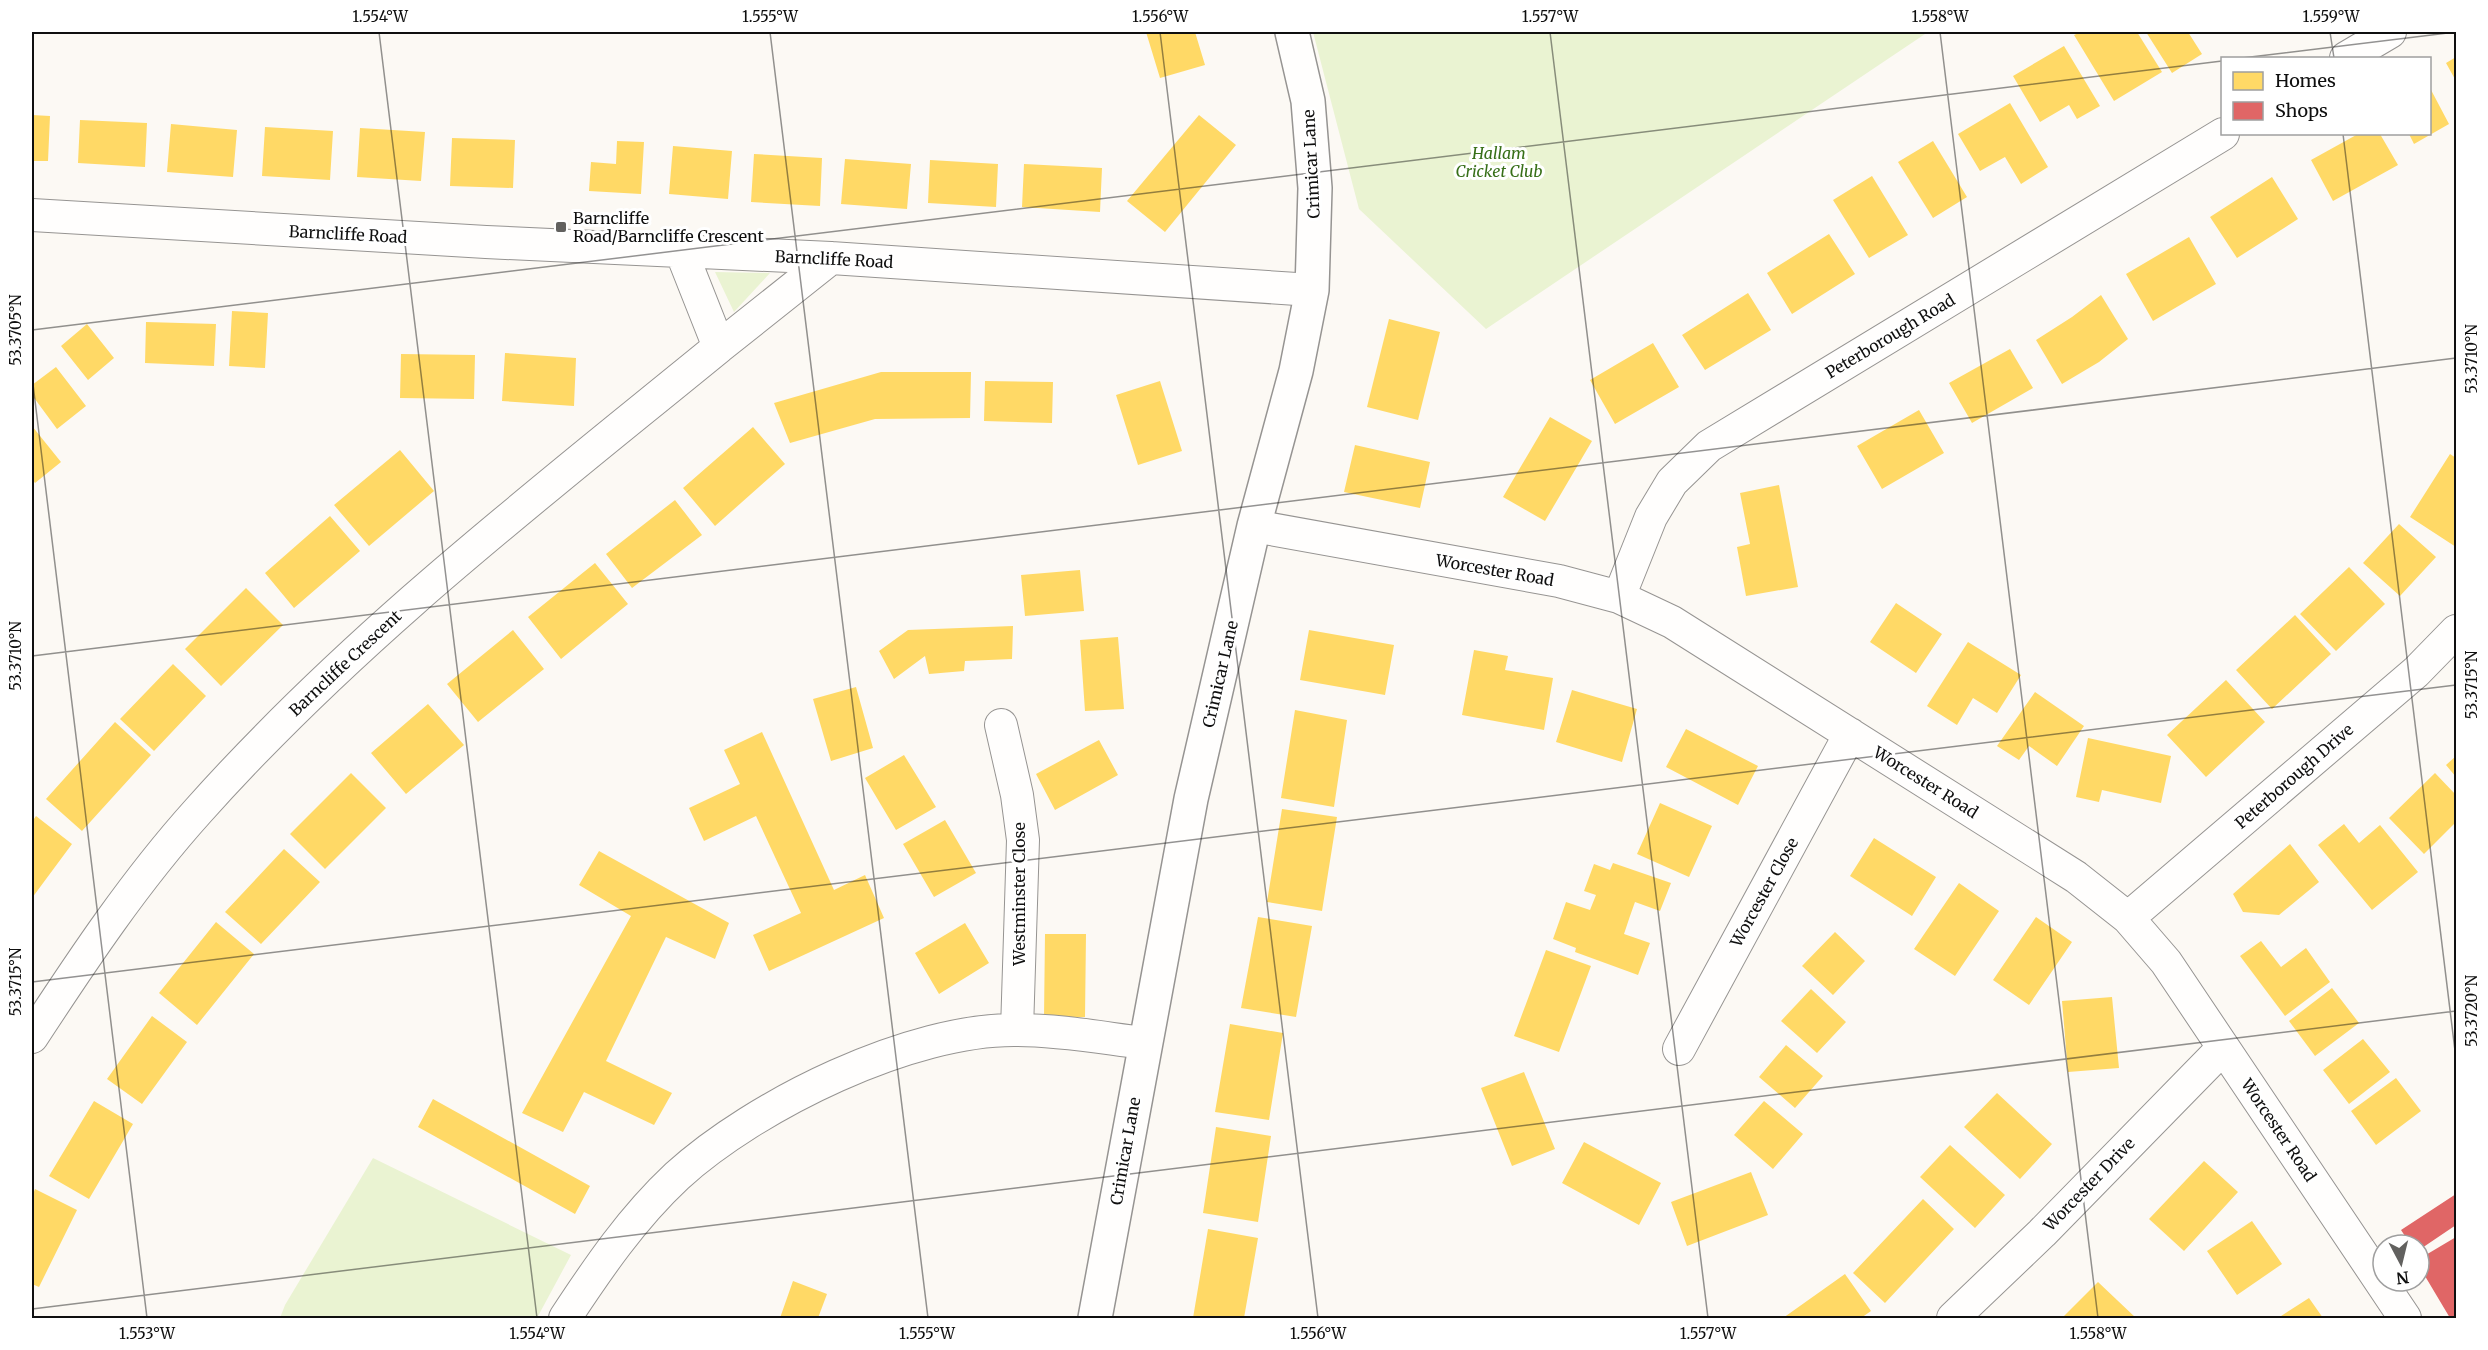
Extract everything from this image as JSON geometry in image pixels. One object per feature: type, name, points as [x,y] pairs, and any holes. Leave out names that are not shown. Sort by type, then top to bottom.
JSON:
[{"type":"street","name":"Crimicar Lane","points":[[1095,1318],[1144,1043],[1191,799],[1254,526],[1296,371],[1312,290],[1315,188],[1308,101],[1292,32]]},
{"type":"street","points":[[2348,57],[2390,32]]},
{"type":"street","name":"Peterborough Road","points":[[1619,597],[1651,517],[1672,482],[1709,446],[2221,135]]},
{"type":"street","name":"Barncliffe Road","points":[[32,215],[474,242],[831,258],[1312,290]]},
{"type":"street","points":[[681,251],[719,347]]},
{"type":"street","name":"Barncliffe Crescent","points":[[32,1037],[101,933],[197,812],[325,678],[468,553],[831,258]]},
{"type":"street","name":"Worcester Road","points":[[1254,526],[1559,581],[1619,597],[1672,622],[2076,877],[2128,918],[2166,962],[2405,1318]]},
{"type":"street","name":"Peterborough Drive","points":[[2128,918],[2416,672],[2457,631]]},
{"type":"street","name":"Westminster Close","points":[[1001,725],[1017,795],[1023,840],[1017,1030]]},
{"type":"street","name":"Worcester Close","points":[[1679,1049],[1850,734]]},
{"type":"street","points":[[565,1318],[606,1256],[636,1219],[677,1176],[721,1141],[778,1105],[837,1076],[896,1051],[955,1035],[1017,1030],[1144,1043]]},
{"type":"street","name":"Worcester Drive","points":[[1953,1318],[2042,1233],[2223,1048]]},
{"type":"green space","name":"Hallam Cricket Club","points":[[1313,32],[1928,32],[1486,329],[1359,209]]},
{"type":"green space","points":[[715,272],[770,273],[734,312]]},
{"type":"green space","points":[[373,1158],[571,1255],[537,1318],[280,1318],[285,1305]]},
{"type":"building: Homes","points":[[1146,32],[1195,32],[1205,65],[1160,78]]},
{"type":"building: Homes","points":[[2081,32],[2137,32],[2162,72],[2114,101],[2074,35]]},
{"type":"building: Homes","points":[[2146,32],[2188,32],[2202,54],[2172,73]]},
{"type":"building: Homes","points":[[2064,46],[2100,106],[2077,119],[2069,105],[2040,122],[2013,76]]},
{"type":"building: Homes","points":[[2456,57],[2456,81],[2446,63]]},
{"type":"building: Homes","points":[[2431,90],[2449,124],[2431,134]]},
{"type":"building: Homes","points":[[2010,103],[2048,167],[2021,184],[2005,157],[1980,171],[1958,134]]},
{"type":"building: Homes","points":[[32,115],[50,116],[48,161],[32,161]]},
{"type":"building: Homes","points":[[1199,115],[1236,145],[1165,232],[1127,201]]},
{"type":"building: Homes","points":[[80,120],[147,123],[145,167],[78,163]]},
{"type":"building: Homes","points":[[171,124],[237,130],[233,177],[167,172]]},
{"type":"building: Homes","points":[[265,127],[333,131],[330,180],[262,176]]},
{"type":"building: Homes","points":[[360,128],[425,132],[421,181],[357,177]]},
{"type":"building: Homes","points":[[2356,135],[2381,135],[2398,165],[2333,201],[2311,160]]},
{"type":"building: Homes","points":[[2410,135],[2430,135],[2414,144]]},
{"type":"building: Homes","points":[[452,138],[515,140],[513,188],[450,186]]},
{"type":"building: Homes","points":[[617,141],[644,142],[641,194],[589,191],[591,162],[616,164]]},
{"type":"building: Homes","points":[[1933,141],[1967,197],[1933,218],[1898,162]]},
{"type":"building: Homes","points":[[673,146],[732,151],[728,199],[669,194]]},
{"type":"building: Homes","points":[[754,154],[822,158],[820,206],[751,202]]},
{"type":"building: Homes","points":[[845,159],[911,164],[907,209],[841,204]]},
{"type":"building: Homes","points":[[930,160],[998,164],[996,207],[928,203]]},
{"type":"building: Homes","points":[[1024,164],[1102,168],[1100,212],[1022,207]]},
{"type":"building: Homes","points":[[1872,176],[1908,235],[1869,258],[1833,200]]},
{"type":"building: Homes","points":[[2272,177],[2298,219],[2237,258],[2210,217]]},
{"type":"building: Homes","points":[[1829,234],[1855,274],[1792,314],[1767,273]]},
{"type":"building: Homes","points":[[2189,237],[2216,284],[2153,321],[2126,274]]},
{"type":"building: Homes","points":[[1748,293],[1771,330],[1705,370],[1682,335]]},
{"type":"building: Homes","points":[[2101,295],[2128,339],[2099,362],[2062,384],[2036,340]]},
{"type":"building: Homes","points":[[232,311],[268,313],[265,368],[229,366]]},
{"type":"building: Homes","points":[[1389,319],[1440,332],[1418,420],[1367,407]]},
{"type":"building: Homes","points":[[146,322],[216,324],[214,366],[145,363]]},
{"type":"building: Homes","points":[[87,324],[114,358],[88,380],[61,346]]},
{"type":"building: Homes","points":[[1653,343],[1679,387],[1615,424],[1590,380]]},
{"type":"building: Homes","points":[[2010,349],[2033,388],[1972,423],[1949,383]]},
{"type":"building: Homes","points":[[505,353],[576,358],[574,406],[502,401]]},
{"type":"building: Homes","points":[[401,354],[475,355],[474,399],[400,398]]},
{"type":"building: Homes","points":[[56,367],[86,406],[57,429],[32,395],[32,385]]},
{"type":"building: Homes","points":[[881,372],[971,372],[970,418],[875,419],[790,443],[774,403]]},
{"type":"building: Homes","points":[[985,381],[1053,382],[1052,423],[984,421]]},
{"type":"building: Homes","points":[[1160,381],[1182,451],[1138,465],[1116,395]]},
{"type":"building: Homes","points":[[1919,410],[1944,453],[1882,489],[1857,446]]},
{"type":"building: Homes","points":[[1550,417],[1592,441],[1545,521],[1503,497]]},
{"type":"building: Homes","points":[[32,426],[61,462],[35,483],[32,479]]},
{"type":"building: Homes","points":[[753,427],[785,464],[715,526],[683,488]]},
{"type":"building: Homes","points":[[1355,445],[1430,462],[1420,508],[1344,492]]},
{"type":"building: Homes","points":[[400,450],[434,491],[369,546],[334,505]]},
{"type":"building: Homes","points":[[2450,454],[2456,458],[2456,547],[2410,517]]},
{"type":"building: Homes","points":[[1779,485],[1798,587],[1746,596],[1737,547],[1750,544],[1740,493]]},
{"type":"building: Homes","points":[[675,500],[702,535],[632,588],[606,554]]},
{"type":"building: Homes","points":[[330,516],[360,551],[294,608],[265,573]]},
{"type":"building: Homes","points":[[2399,524],[2436,557],[2400,596],[2363,563]]},
{"type":"building: Homes","points":[[595,563],[628,604],[561,659],[528,617]]},
{"type":"building: Homes","points":[[2349,567],[2385,604],[2336,651],[2300,614]]},
{"type":"building: Homes","points":[[1080,570],[1084,611],[1025,616],[1021,575]]},
{"type":"building: Homes","points":[[246,588],[283,625],[221,686],[185,649]]},
{"type":"building: Homes","points":[[1896,603],[1942,634],[1916,673],[1870,642]]},
{"type":"building: Homes","points":[[2295,615],[2331,654],[2272,709],[2236,670]]},
{"type":"building: Homes","points":[[1013,626],[1012,659],[965,661],[964,671],[929,674],[925,656],[894,679],[879,651],[908,630]]},
{"type":"building: Homes","points":[[513,630],[544,669],[478,722],[447,684]]},
{"type":"building: Homes","points":[[1309,630],[1394,645],[1385,695],[1300,680]]},
{"type":"building: Homes","points":[[1118,637],[1124,709],[1085,711],[1080,640]]},
{"type":"building: Homes","points":[[1968,642],[2021,675],[1997,713],[1973,698],[1957,725],[1927,706]]},
{"type":"building: Homes","points":[[1474,650],[1508,656],[1505,670],[1553,678],[1544,730],[1462,715]]},
{"type":"building: Homes","points":[[173,664],[206,696],[154,751],[120,719]]},
{"type":"building: Homes","points":[[2226,680],[2265,722],[2206,777],[2167,735]]},
{"type":"building: Homes","points":[[856,687],[873,748],[831,761],[813,699]]},
{"type":"building: Homes","points":[[1572,690],[1637,709],[1622,762],[1556,742]]},
{"type":"building: Homes","points":[[2035,692],[2084,726],[2057,766],[2029,746],[2019,760],[1997,746]]},
{"type":"building: Homes","points":[[428,704],[464,745],[406,794],[371,753]]},
{"type":"building: Homes","points":[[1295,710],[1347,720],[1334,807],[1281,798]]},
{"type":"building: Homes","points":[[115,722],[151,755],[82,831],[46,799]]},
{"type":"building: Homes","points":[[1686,729],[1758,766],[1738,805],[1666,767]]},
{"type":"building: Homes","points":[[762,732],[834,890],[865,875],[884,918],[769,971],[753,935],[801,913],[756,816],[704,841],[689,808],[740,784],[724,750]]},
{"type":"building: Homes","points":[[2088,738],[2171,756],[2161,803],[2102,790],[2099,802],[2076,797]]},
{"type":"building: Homes","points":[[1099,740],[1118,775],[1055,810],[1036,774]]},
{"type":"building: Homes","points":[[904,755],[936,807],[896,830],[865,778]]},
{"type":"building: Homes","points":[[2456,756],[2456,777],[2446,765]]},
{"type":"building: Homes","points":[[351,773],[386,808],[325,869],[290,834]]},
{"type":"building: Homes","points":[[2435,773],[2456,795],[2456,822],[2424,854],[2389,818]]},
{"type":"building: Homes","points":[[1660,803],[1712,826],[1689,877],[1637,854]]},
{"type":"building: Homes","points":[[1282,809],[1337,817],[1322,911],[1267,902]]},
{"type":"building: Homes","points":[[36,816],[72,844],[32,898],[32,822]]},
{"type":"building: Homes","points":[[945,820],[976,873],[934,897],[903,844]]},
{"type":"building: Homes","points":[[2344,824],[2359,843],[2380,825],[2418,872],[2372,910],[2318,845]]},
{"type":"building: Homes","points":[[1874,838],[1936,877],[1912,916],[1850,876]]},
{"type":"building: Homes","points":[[2290,844],[2319,882],[2279,915],[2243,912],[2233,894]]},
{"type":"building: Homes","points":[[284,849],[320,882],[261,944],[225,912]]},
{"type":"building: Homes","points":[[599,851],[729,923],[715,959],[666,937],[606,1061],[672,1093],[654,1125],[584,1092],[563,1132],[522,1113],[631,916],[579,885]]},
{"type":"building: Homes","points":[[1613,863],[1671,883],[1660,911],[1635,902],[1624,934],[1650,943],[1638,975],[1575,952],[1576,948],[1553,939],[1566,902],[1590,910],[1596,895],[1584,891],[1594,864],[1610,870]]},
{"type":"building: Homes","points":[[1959,883],[1999,911],[1955,976],[1914,949]]},
{"type":"building: Homes","points":[[1258,917],[1312,926],[1296,1017],[1241,1008]]},
{"type":"building: Homes","points":[[2036,917],[2072,942],[2029,1005],[1993,980]]},
{"type":"building: Homes","points":[[216,922],[254,954],[197,1025],[159,993]]},
{"type":"building: Homes","points":[[965,923],[989,963],[939,994],[915,953]]},
{"type":"building: Homes","points":[[1835,932],[1865,961],[1833,995],[1802,966]]},
{"type":"building: Homes","points":[[1045,934],[1086,934],[1085,1017],[1044,1017]]},
{"type":"building: Homes","points":[[2261,941],[2281,967],[2306,948],[2330,982],[2285,1016],[2240,956]]},
{"type":"building: Homes","points":[[1546,950],[1591,966],[1559,1052],[1514,1036]]},
{"type":"building: Homes","points":[[2332,988],[2359,1023],[2315,1056],[2289,1021]]},
{"type":"building: Homes","points":[[1811,989],[1846,1022],[1817,1053],[1781,1021]]},
{"type":"building: Homes","points":[[2112,997],[2119,1068],[2068,1072],[2062,1001]]},
{"type":"building: Homes","points":[[152,1016],[187,1042],[142,1104],[107,1079]]},
{"type":"building: Homes","points":[[1230,1024],[1283,1033],[1269,1120],[1215,1112]]},
{"type":"building: Homes","points":[[2363,1039],[2390,1072],[2349,1104],[2323,1070]]},
{"type":"building: Homes","points":[[1786,1045],[1823,1076],[1795,1108],[1759,1077]]},
{"type":"building: Homes","points":[[1524,1072],[1555,1149],[1512,1166],[1481,1088]]},
{"type":"building: Homes","points":[[2396,1078],[2421,1111],[2376,1145],[2351,1111]]},
{"type":"building: Homes","points":[[1997,1093],[2052,1144],[2020,1179],[1964,1127]]},
{"type":"building: Homes","points":[[433,1099],[590,1186],[575,1214],[418,1127]]},
{"type":"building: Homes","points":[[94,1101],[133,1124],[89,1199],[49,1176]]},
{"type":"building: Homes","points":[[1764,1101],[1803,1134],[1773,1169],[1734,1135]]},
{"type":"building: Homes","points":[[1216,1127],[1271,1136],[1258,1222],[1203,1213]]},
{"type":"building: Homes","points":[[1584,1142],[1661,1183],[1639,1225],[1562,1183]]},
{"type":"building: Homes","points":[[1950,1145],[2005,1195],[1975,1228],[1920,1177]]},
{"type":"building: Homes","points":[[2204,1161],[2238,1192],[2184,1251],[2149,1219]]},
{"type":"building: Homes","points":[[1751,1172],[1768,1215],[1687,1246],[1671,1202]]},
{"type":"building: Homes","points":[[35,1189],[77,1210],[39,1287],[32,1284],[32,1197]]},
{"type":"building: Homes","points":[[1923,1199],[1954,1229],[1885,1303],[1853,1273]]},
{"type":"building: Homes","points":[[2252,1221],[2282,1264],[2237,1295],[2207,1251]]},
{"type":"building: Homes","points":[[1208,1229],[1258,1238],[1244,1318],[1193,1318]]},
{"type":"building: Homes","points":[[1845,1274],[1871,1311],[1861,1318],[1783,1318]]},
{"type":"building: Homes","points":[[793,1281],[827,1294],[818,1318],[780,1318]]},
{"type":"building: Homes","points":[[2098,1282],[2136,1318],[2062,1318]]},
{"type":"building: Homes","points":[[2309,1298],[2323,1318],[2278,1318]]},
{"type":"building: Shops","points":[[2456,1194],[2456,1225],[2431,1242],[2431,1233],[2403,1233],[2401,1230]]},
{"type":"building: Shops","points":[[2456,1237],[2456,1318],[2450,1318],[2431,1286],[2431,1252]]},
{"type":"place","name":"Barncliffe Road/Barncliffe Crescent","points":[[561,227]]}]
